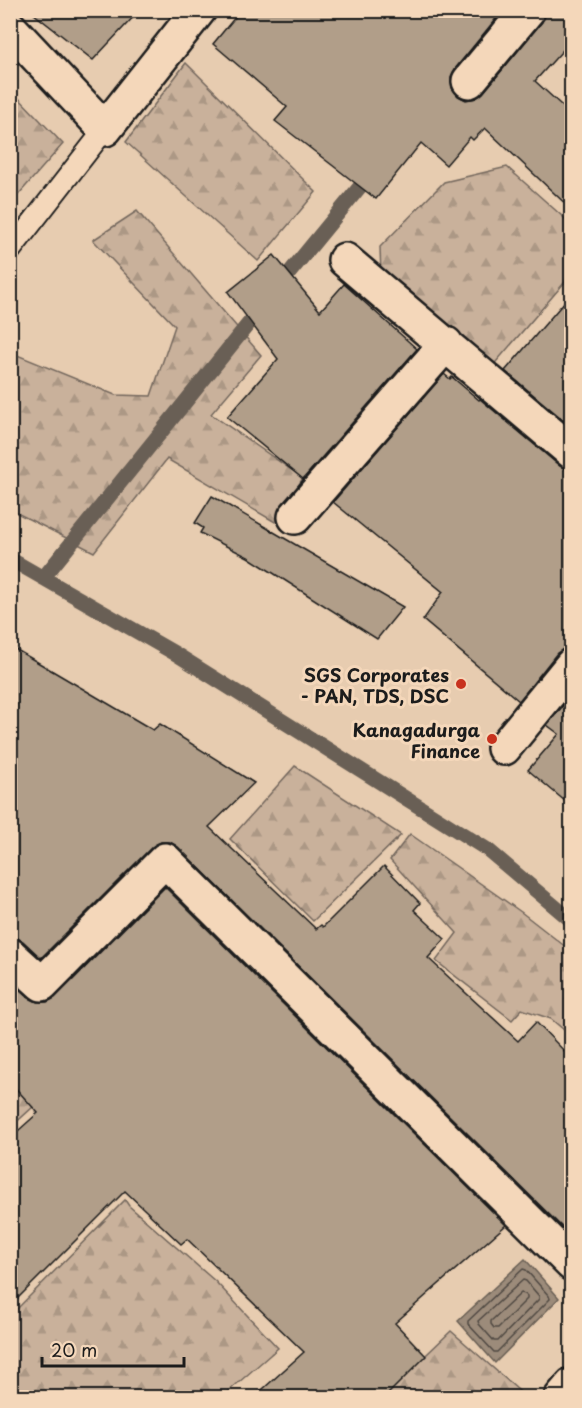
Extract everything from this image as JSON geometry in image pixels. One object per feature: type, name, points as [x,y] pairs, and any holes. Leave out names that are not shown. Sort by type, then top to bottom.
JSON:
[{"type":"street","points":[[10,28],[105,129],[200,10]]},
{"type":"street","points":[[469,81],[528,10]]},
{"type":"street","points":[[345,260],[572,452]]},
{"type":"street","points":[[295,517],[446,344]]},
{"type":"street","points":[[504,748],[572,665]]},
{"type":"street","points":[[10,955],[42,984],[165,860],[572,1264]]},
{"type":"street","points":[[561,1398],[572,1385]]},
{"type":"lane","points":[[10,251],[105,129]]},
{"type":"green space","points":[[186,63],[316,192],[258,261],[126,142]]},
{"type":"green space","points":[[11,90],[63,144],[11,203]]},
{"type":"green space","points":[[507,167],[571,224],[571,275],[490,369],[381,276],[380,247],[444,182]]},
{"type":"green space","points":[[137,211],[261,355],[211,414],[303,478],[275,522],[167,459],[94,552],[11,510],[10,352],[115,395],[151,396],[175,326],[93,240]]},
{"type":"green space","points":[[295,766],[401,835],[313,921],[230,839]]},
{"type":"green space","points":[[410,834],[521,912],[571,951],[571,1036],[551,1019],[522,1009],[512,1020],[436,961],[457,933],[390,860]]},
{"type":"green space","points":[[21,1084],[34,1106],[11,1127],[11,1094]]},
{"type":"green space","points":[[125,1200],[216,1282],[278,1348],[222,1397],[11,1397],[11,1315]]},
{"type":"green space","points":[[451,1331],[526,1397],[381,1398]]},
{"type":"water","points":[[525,1259],[559,1298],[495,1363],[458,1321]]},
{"type":"building","points":[[29,10],[140,10],[93,60]]},
{"type":"building","points":[[241,10],[503,10],[451,77],[452,88],[458,96],[466,100],[476,98],[483,93],[542,22],[546,10],[572,10],[572,40],[535,81],[572,115],[572,210],[485,128],[473,140],[470,137],[446,165],[421,143],[376,199],[275,121],[287,107],[213,44]]},
{"type":"building","points":[[274,255],[320,311],[344,284],[417,349],[303,479],[227,417],[278,359],[228,292]]},
{"type":"building","points":[[572,293],[572,427],[505,371]]},
{"type":"building","points":[[444,374],[450,379],[452,377],[480,399],[560,466],[572,470],[572,647],[557,653],[519,701],[423,620],[443,592],[333,502]]},
{"type":"building","points":[[212,496],[403,607],[377,639],[248,557],[200,533],[203,528],[195,523]]},
{"type":"building","points":[[10,646],[153,730],[160,724],[254,783],[209,827],[316,929],[321,925],[323,927],[384,866],[420,903],[414,910],[445,939],[428,958],[518,1041],[536,1022],[572,1059],[572,1237],[178,847],[170,842],[161,842],[152,847],[41,958],[23,941],[10,937]]},
{"type":"building","points":[[572,695],[572,807],[528,770],[559,734],[547,725]]},
{"type":"building","points":[[165,887],[506,1225],[395,1323],[426,1356],[384,1398],[253,1398],[304,1352],[187,1239],[181,1244],[125,1191],[10,1306],[10,1138],[38,1113],[10,1082],[10,981],[37,1002],[47,1002],[55,998]]},
{"type":"waterway","points":[[512,50],[551,16]]},
{"type":"waterway","points":[[277,288],[372,172]]},
{"type":"waterway","points":[[44,577],[262,307]]},
{"type":"waterway","points":[[10,559],[176,654],[488,850],[572,921]]},
{"type":"place","name":"SGS Corporates - PAN, TDS, DSC","points":[[461,684]]},
{"type":"place","name":"Kanagadurga Finance","points":[[492,739]]}]
